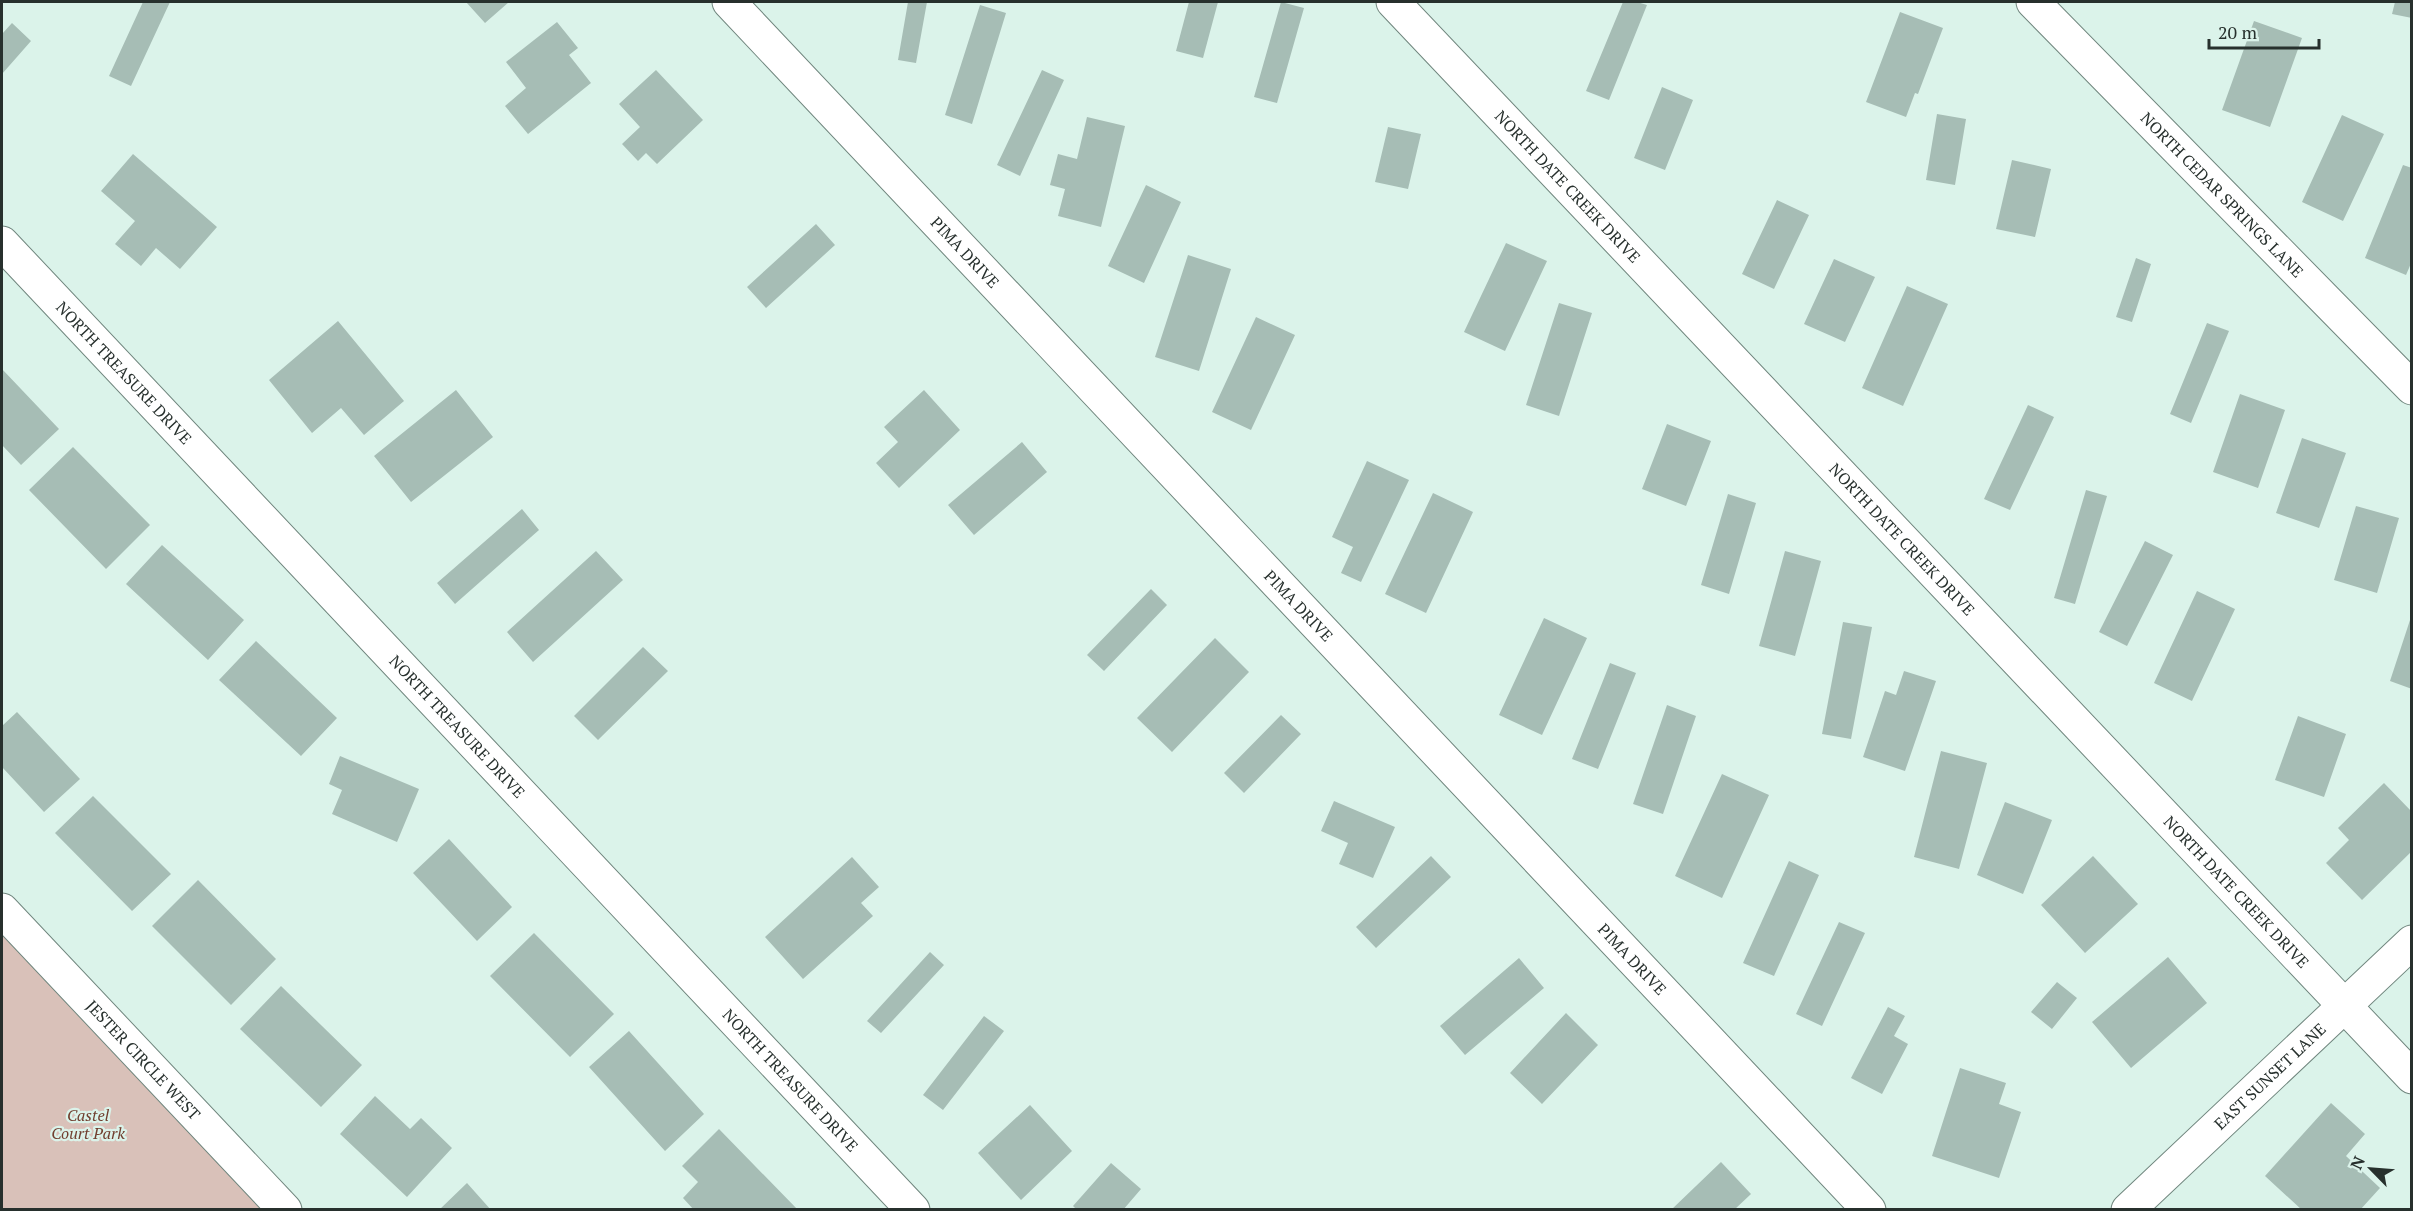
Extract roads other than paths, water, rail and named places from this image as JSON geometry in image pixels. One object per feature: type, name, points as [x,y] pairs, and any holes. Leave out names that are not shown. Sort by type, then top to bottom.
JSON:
[{"type":"street","name":"PIMA DRIVE","points":[[729,2],[1869,1209]]},
{"type":"street","name":"NORTH DATE CREEK DRIVE","points":[[1392,2],[2412,1077]]},
{"type":"street","name":"NORTH CEDAR SPRINGS LANE","points":[[2033,2],[2412,388]]},
{"type":"street","name":"NORTH TREASURE DRIVE","points":[[2,243],[913,1209]]},
{"type":"street","name":"JESTER CIRCLE WEST","points":[[2,910],[285,1209]]},
{"type":"street","name":"EAST SUNSET LANE","points":[[2128,1209],[2412,942]]},
{"type":"park label","name":"Castel Court Park","points":[[88,1124]]}]
